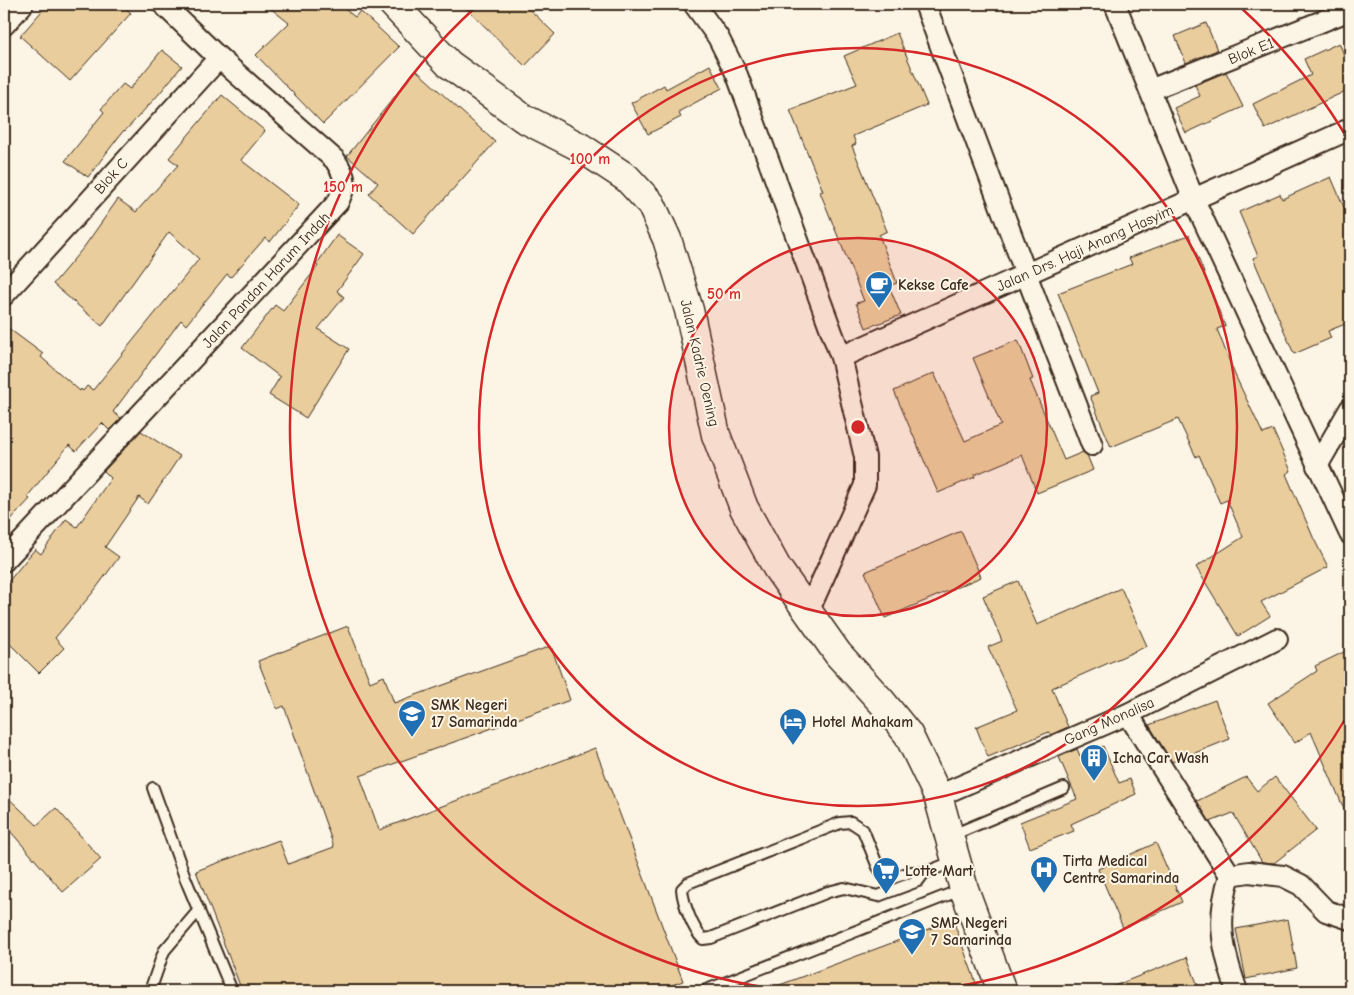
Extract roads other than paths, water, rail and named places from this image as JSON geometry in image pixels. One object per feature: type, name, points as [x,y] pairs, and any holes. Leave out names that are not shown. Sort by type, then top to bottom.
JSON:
[{"type":"main road","name":"Jalan Kadrie Oening","points":[[393,4],[449,64],[523,118],[580,147],[627,178],[651,204],[666,239],[689,310],[716,435],[744,508],[777,568],[838,654],[882,702],[908,734],[938,796],[964,889],[1002,991]]},
{"type":"street","points":[[4,26],[22,4]]},
{"type":"street","name":"Jalan Pandan Harum Indah","points":[[4,561],[338,202],[344,188],[344,174],[334,160],[219,58],[163,4]]},
{"type":"street","points":[[694,4],[718,37],[737,75],[841,357],[866,457],[865,486],[808,612]]},
{"type":"street","points":[[925,4],[1092,446]]},
{"type":"street","points":[[1115,4],[1194,200],[1350,534]]},
{"type":"street","name":"Blok E1","points":[[1150,90],[1350,10]]},
{"type":"street","name":"Blok C","points":[[4,295],[219,58]]},
{"type":"street","name":"Jalan Drs. Haji Anang Hasyim","points":[[841,357],[1350,129]]},
{"type":"street","points":[[1317,466],[1350,409]]},
{"type":"street","name":"Gang Monalisa","points":[[938,796],[1128,714],[1277,639]]},
{"type":"street","points":[[1128,714],[1230,875],[1222,910],[1222,933],[1237,991]]},
{"type":"street","points":[[1230,875],[1249,872],[1283,876],[1301,885],[1326,910],[1350,919]]},
{"type":"lane","points":[[153,788],[198,910],[232,991]]},
{"type":"lane","points":[[924,873],[911,872],[893,878],[885,877],[878,867],[863,830],[852,822],[840,823],[688,883],[682,890],[682,898],[698,934],[703,939],[711,938],[828,892],[844,888],[878,896],[918,881],[924,873],[953,848],[1064,788]]},
{"type":"lane","points":[[704,991],[964,889]]},
{"type":"lane","points":[[152,991],[151,988],[164,951],[198,910]]},
{"type":"place","name":"Kekse Cafe","points":[[879,309]]},
{"type":"place","name":"SMK Negeri 17 Samarinda","points":[[412,738]]},
{"type":"place","name":"Hotel Mahakam","points":[[793,746]]},
{"type":"place","name":"Icha Car Wash","points":[[1094,782]]},
{"type":"place","name":"Tirta Medical Centre Samarinda","points":[[1044,894]]},
{"type":"place","name":"Lotte Mart","points":[[886,895]]},
{"type":"place","name":"SMP Negeri 7 Samarinda","points":[[912,956]]}]
